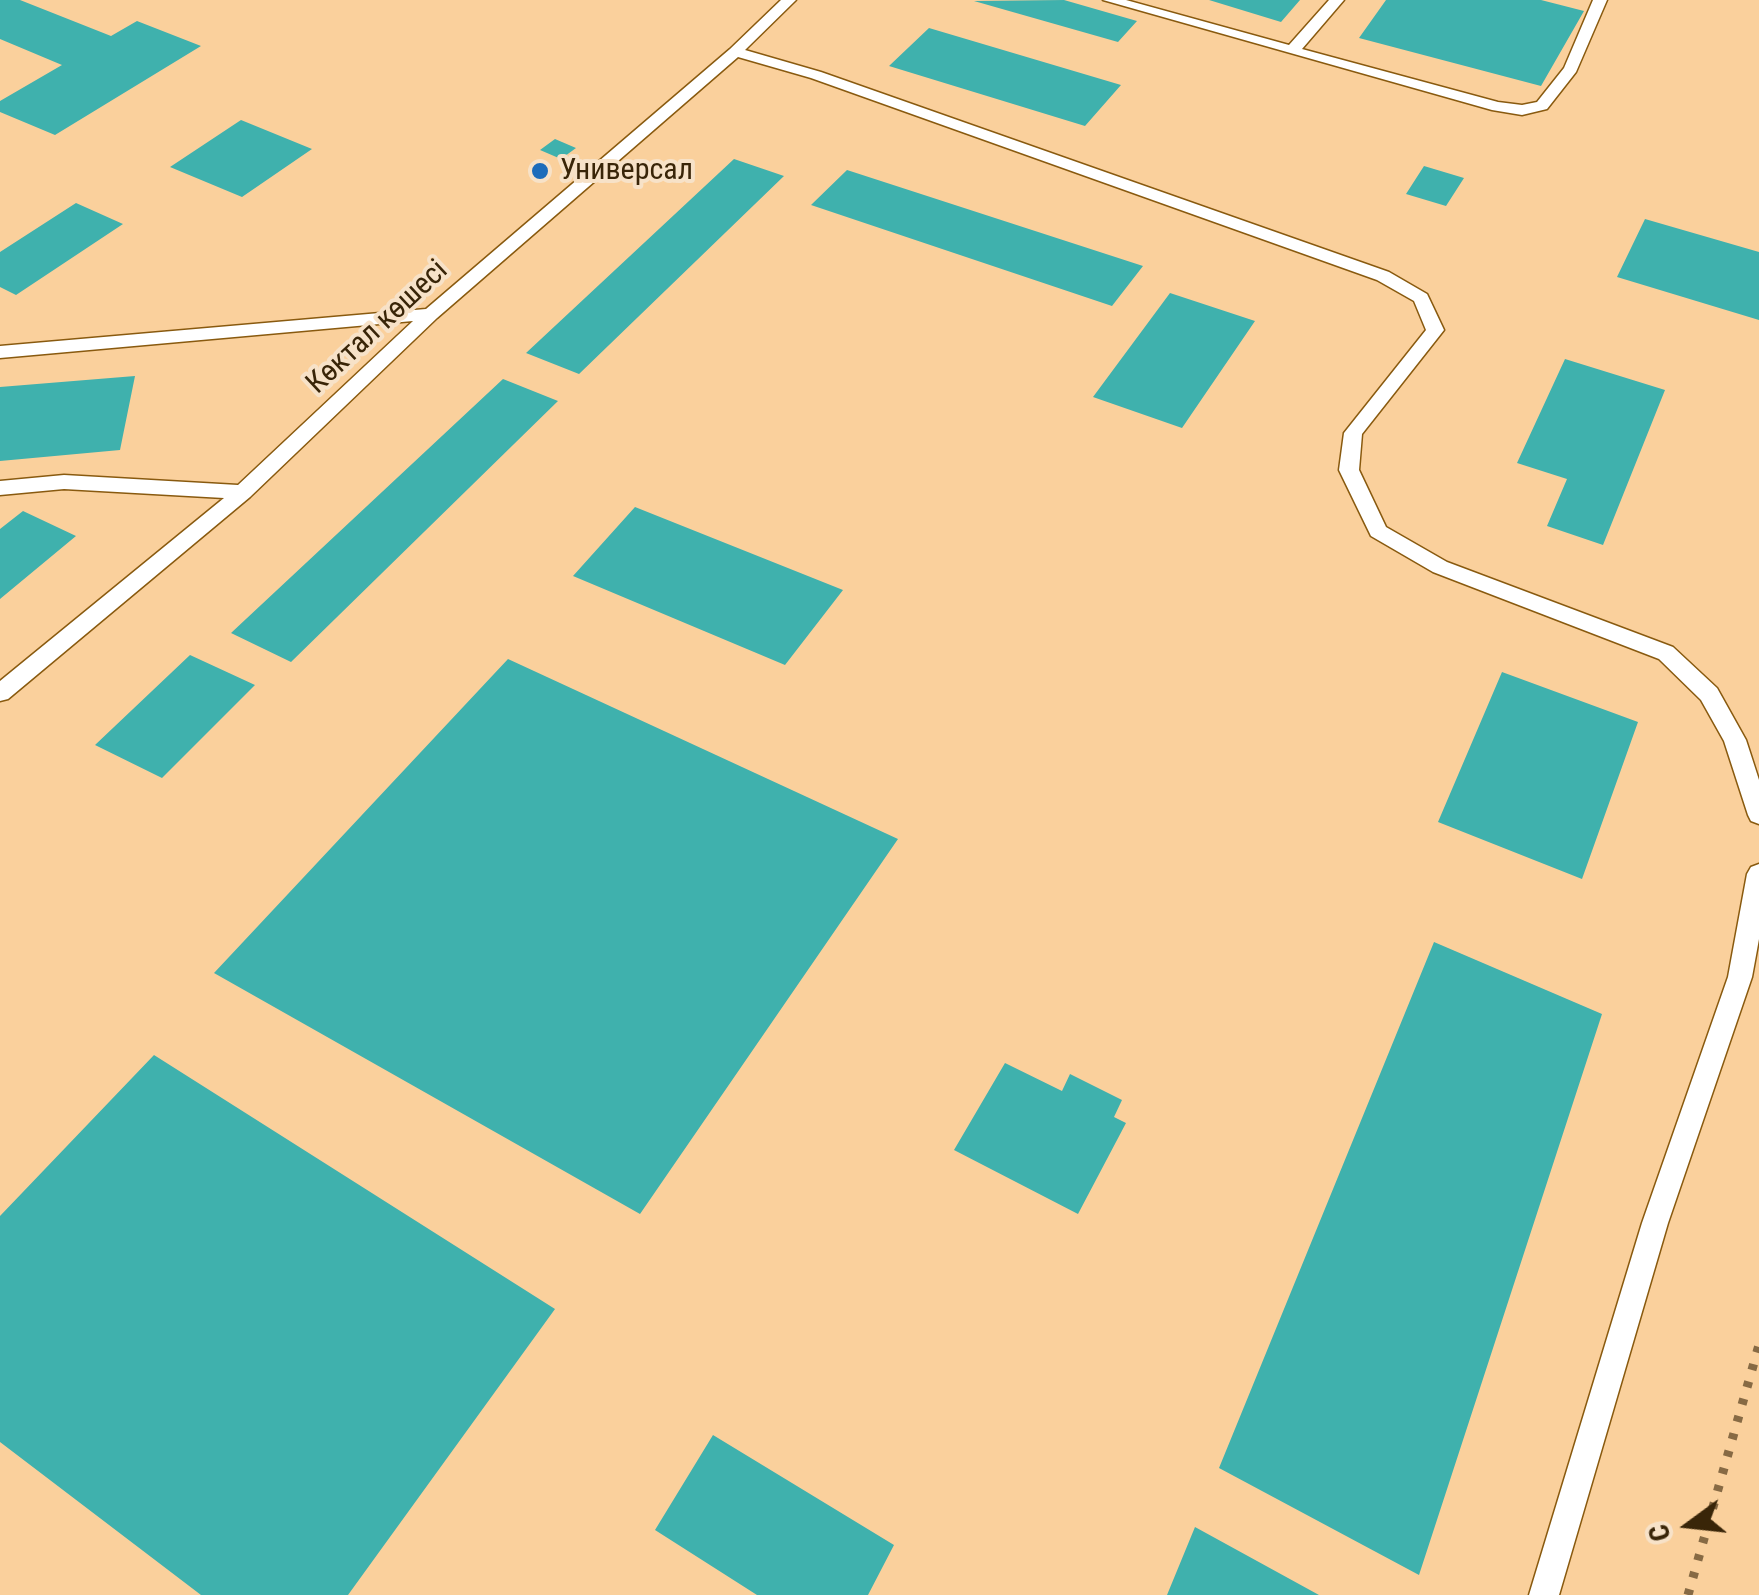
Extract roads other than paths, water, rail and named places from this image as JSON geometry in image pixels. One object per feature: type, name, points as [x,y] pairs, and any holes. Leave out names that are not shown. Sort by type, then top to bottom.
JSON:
[{"type":"lane","name":"Көктал көшесі","points":[[0,693],[243,492],[431,314],[790,0]]},
{"type":"lane","points":[[1110,0],[1131,2],[1497,107],[1522,110],[1542,106],[1571,69],[1600,0]]},
{"type":"lane","points":[[1293,50],[1337,0]]},
{"type":"lane","points":[[735,52],[816,75],[1383,276],[1422,298],[1435,330],[1353,434],[1350,470],[1378,530],[1440,567],[1666,654],[1710,694],[1735,740],[1759,816]]},
{"type":"lane","points":[[0,352],[431,314]]},
{"type":"lane","points":[[0,488],[64,482],[243,492]]},
{"type":"lane","points":[[1544,1595],[1655,1222],[1740,977],[1759,874]]},
{"type":"railway","points":[[1688,1595],[1759,1345]]},
{"type":"place","name":"Универсал","points":[[540,171]]}]
